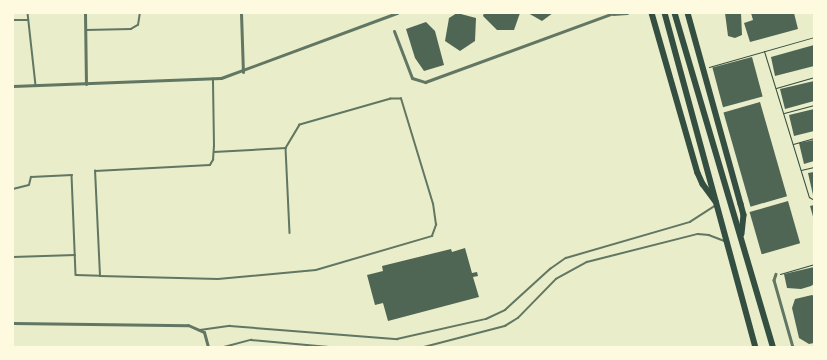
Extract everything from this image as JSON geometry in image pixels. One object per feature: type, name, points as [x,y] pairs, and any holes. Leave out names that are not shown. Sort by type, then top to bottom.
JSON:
[{"type":"highway","points":[[652,13],[698,173],[706,189],[718,203]]},
{"type":"highway","points":[[665,13],[756,347]]},
{"type":"highway","points":[[675,13],[742,236],[773,347]]},
{"type":"highway","points":[[688,13],[744,215],[742,236]]},
{"type":"street","points":[[84,13],[86,84]]},
{"type":"street","points":[[241,13],[243,72]]},
{"type":"street","points":[[13,86],[213,80],[243,72],[397,13]]},
{"type":"street","points":[[394,31],[412,78],[425,82],[614,13],[628,13]]},
{"type":"street","points":[[776,274],[774,280],[793,347]]},
{"type":"street","points":[[13,323],[188,325],[200,330],[207,338],[208,347]]},
{"type":"lane","points":[[28,13],[36,85]]},
{"type":"lane","points":[[85,30],[131,29],[138,25],[140,13]]},
{"type":"lane","points":[[13,20],[28,20]]},
{"type":"lane","points":[[100,276],[95,170],[207,167],[212,163],[214,152],[213,80]]},
{"type":"lane","points":[[13,189],[30,185],[31,177],[72,175],[76,275],[218,279],[316,270],[432,236],[436,225],[433,204],[402,99],[391,99],[300,125],[286,148],[290,233]]},
{"type":"lane","points":[[214,152],[286,148]]},
{"type":"lane","points":[[200,330],[230,326],[397,339],[486,319],[505,310],[550,269],[566,258],[690,222],[705,215],[718,203]]},
{"type":"lane","points":[[424,347],[505,326],[523,314],[556,279],[588,262],[698,234],[710,234],[728,242]]},
{"type":"lane","points":[[13,257],[75,255]]},
{"type":"lane","points":[[224,347],[251,340],[329,347]]},
{"type":"path","points":[[703,69],[814,37]]},
{"type":"path","points":[[764,51],[809,199],[814,200]]},
{"type":"path","points":[[776,88],[814,77]]},
{"type":"path","points":[[783,114],[814,105]]},
{"type":"path","points":[[793,144],[814,138]]},
{"type":"path","points":[[801,171],[814,167]]},
{"type":"path","points":[[776,274],[814,264]]},
{"type":"building","points":[[457,13],[476,18],[475,41],[460,51],[445,41],[449,18]]},
{"type":"building","points":[[484,13],[520,13],[514,30],[497,30],[483,16]]},
{"type":"building","points":[[528,13],[553,13],[542,21]]},
{"type":"building","points":[[725,13],[741,13],[742,35],[735,38],[728,36]]},
{"type":"building","points":[[751,13],[794,13],[798,29],[750,42],[744,23],[753,20]]},
{"type":"building","points":[[426,22],[435,31],[444,65],[424,71],[415,58],[406,29]]},
{"type":"building","points":[[814,45],[814,66],[775,76],[771,57]]},
{"type":"building","points":[[752,57],[763,97],[723,107],[712,68]]},
{"type":"building","points":[[814,81],[814,101],[785,109],[780,89]]},
{"type":"building","points":[[760,102],[787,196],[750,207],[723,112]]},
{"type":"building","points":[[814,109],[814,131],[794,136],[789,115]]},
{"type":"building","points":[[814,140],[814,161],[804,164],[799,143]]},
{"type":"building","points":[[814,172],[814,195],[813,195],[808,173]]},
{"type":"building","points":[[788,201],[800,243],[762,254],[750,212]]},
{"type":"building","points":[[814,205],[814,220],[810,206]]},
{"type":"building","points":[[465,248],[472,273],[477,272],[478,276],[473,277],[479,297],[388,321],[383,303],[375,305],[367,275],[383,271],[382,266],[451,249],[452,252]]},
{"type":"building","points":[[814,267],[814,284],[801,289],[787,288],[784,274]]},
{"type":"building","points":[[812,295],[814,296],[814,343],[809,344],[799,338],[792,308],[795,299]]}]
